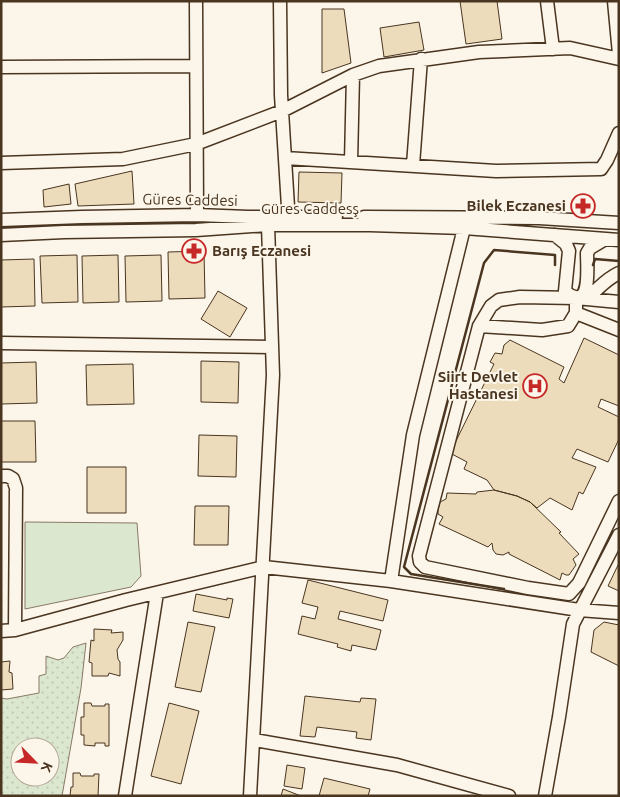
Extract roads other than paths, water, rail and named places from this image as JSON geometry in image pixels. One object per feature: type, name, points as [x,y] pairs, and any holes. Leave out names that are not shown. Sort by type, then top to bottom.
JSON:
[{"type":"street","points":[[196,1],[197,215]]},
{"type":"street","points":[[280,1],[281,95],[289,221]]},
{"type":"street","points":[[547,1],[554,49]]},
{"type":"street","points":[[614,1],[619,54]]},
{"type":"street","points":[[1,163],[123,159],[196,144],[282,111],[353,75],[379,66],[479,52],[570,48],[619,59]]},
{"type":"street","points":[[413,165],[421,60]]},
{"type":"street","points":[[1,67],[196,66]]},
{"type":"street","points":[[351,162],[353,75]]},
{"type":"street","points":[[285,158],[496,171],[601,169],[619,132]]},
{"type":"street","name":"Güres Caddesi","points":[[1,220],[197,215],[289,221],[539,218],[619,223]]},
{"type":"street","name":"Güres Caddesş","points":[[1,235],[196,230],[268,225],[289,221],[464,228],[619,240]]},
{"type":"street","points":[[250,796],[273,375],[268,225]]},
{"type":"street","points":[[391,581],[413,436],[464,228]]},
{"type":"street","points":[[556,235],[566,244],[568,251],[565,291],[569,295],[581,298],[596,291],[608,278],[619,273]]},
{"type":"street","points":[[480,326],[542,330],[568,326],[576,314],[581,298],[586,290],[587,253],[590,248],[605,239]]},
{"type":"street","points":[[619,302],[581,298],[520,297],[499,300],[491,306],[480,326],[418,556],[420,562],[425,567],[528,588],[569,594],[579,583],[619,501]]},
{"type":"street","points":[[576,314],[619,330]]},
{"type":"street","points":[[1,343],[272,347]]},
{"type":"street","points":[[1,476],[8,476],[13,479],[16,488],[15,630]]},
{"type":"street","points":[[544,796],[559,717],[573,624],[619,535]]},
{"type":"street","points":[[1,631],[15,630],[264,567],[391,581],[579,610],[619,614]]},
{"type":"street","points":[[125,796],[157,593]]},
{"type":"street","points":[[254,740],[397,765],[509,796]]},
{"type":"place","name":"Bilek Eczanesi","points":[[583,206]]},
{"type":"place","name":"Barış Eczanesi","points":[[194,251]]},
{"type":"place","name":"Siirt Devlet Hastanesi","points":[[535,386]]}]
